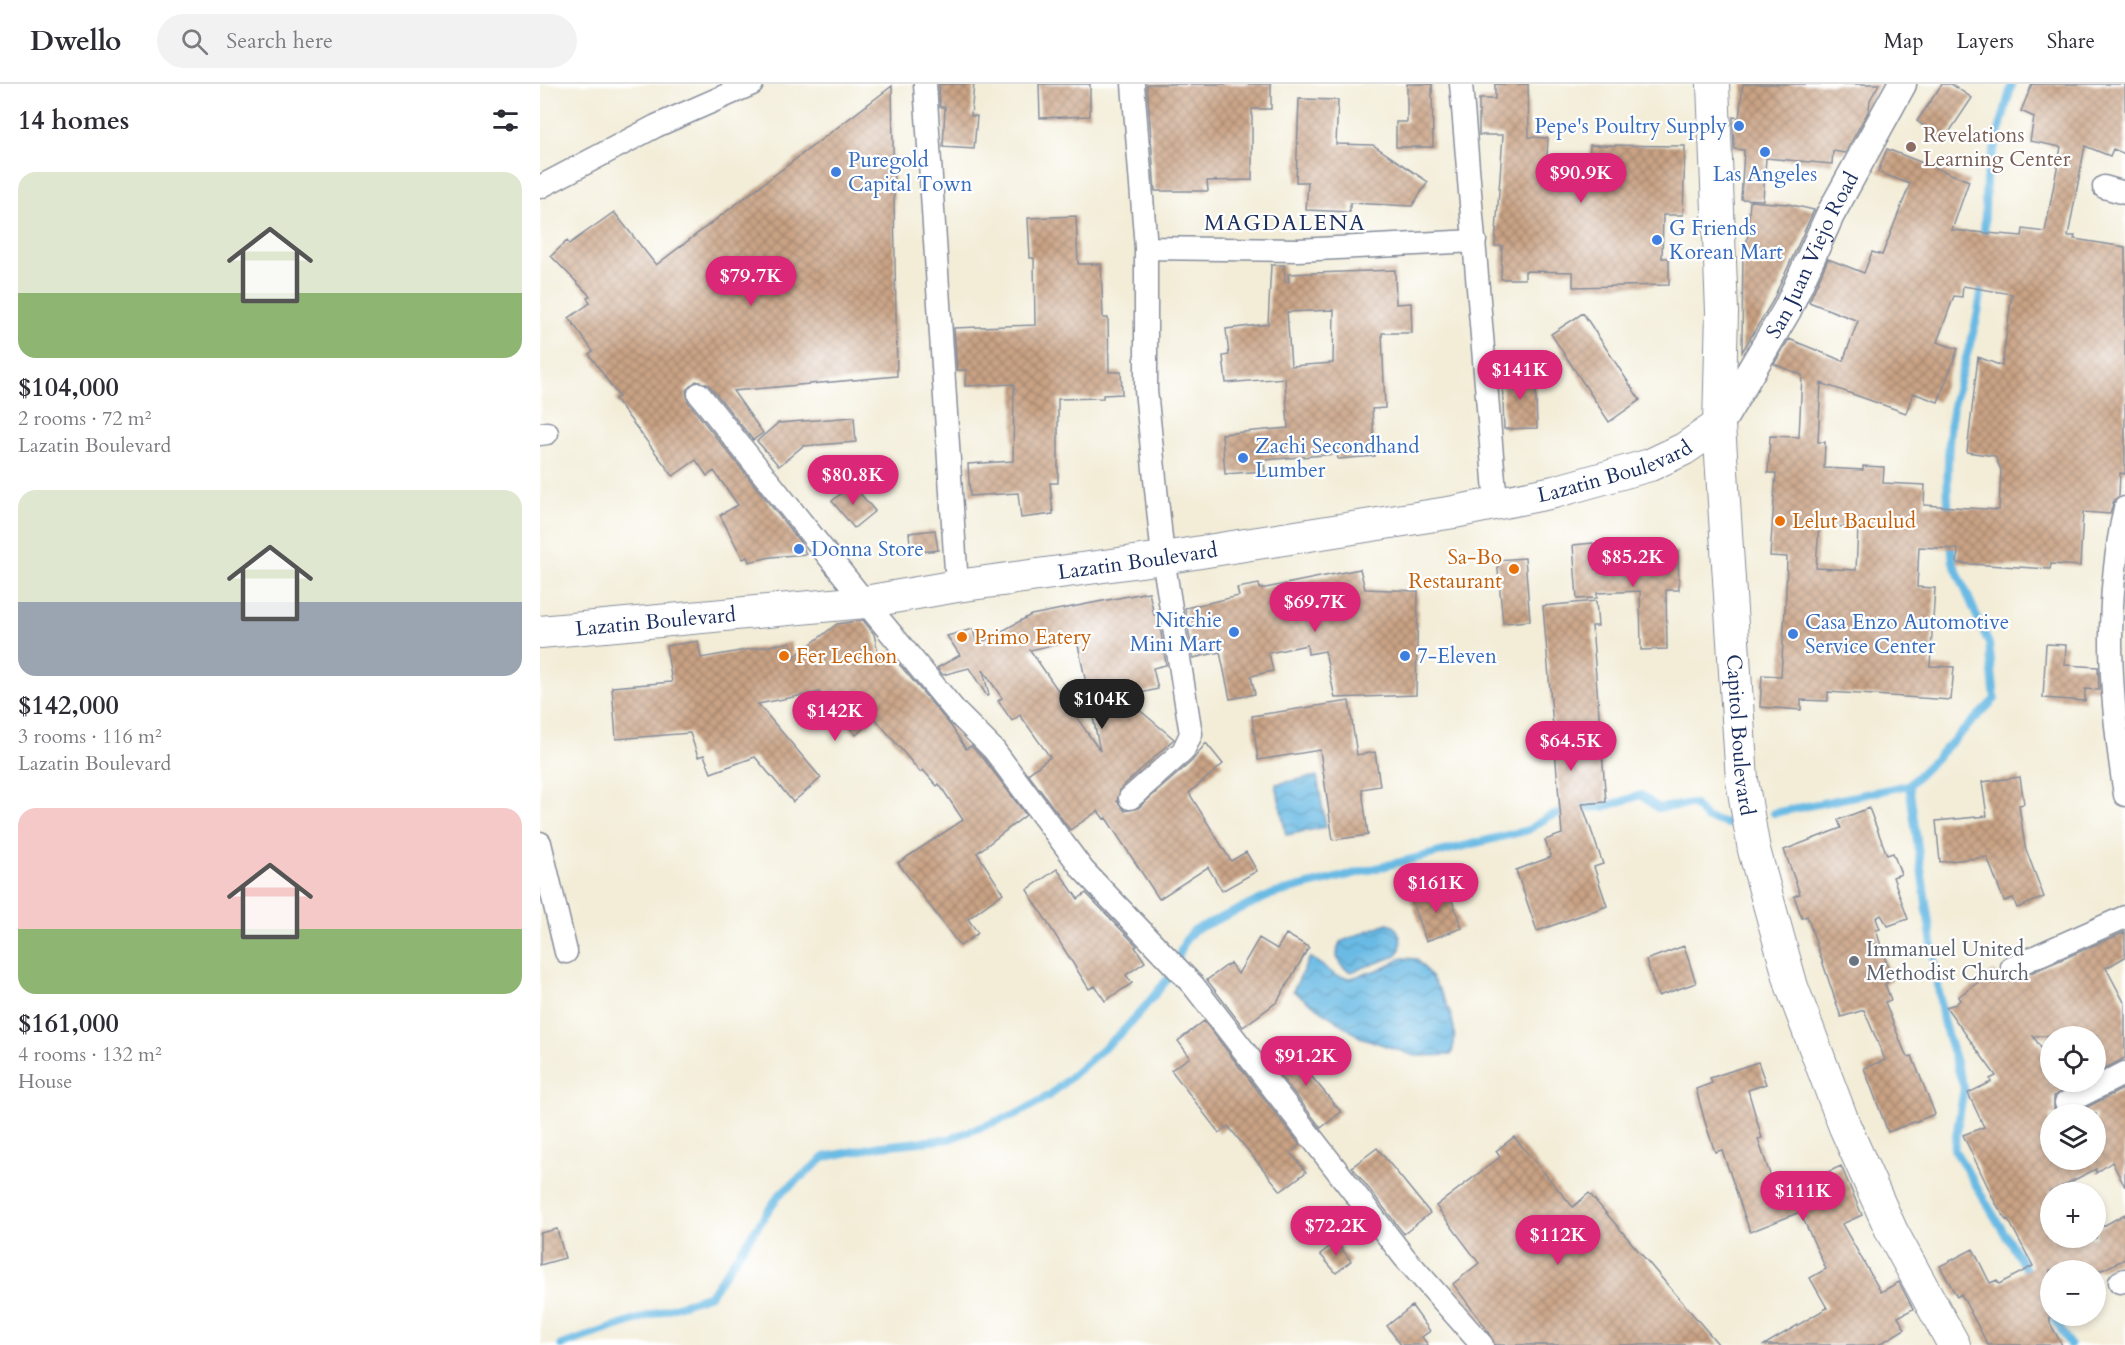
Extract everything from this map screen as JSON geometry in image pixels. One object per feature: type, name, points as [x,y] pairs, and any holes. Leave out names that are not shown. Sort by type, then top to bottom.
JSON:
[{"type":"main road","name":"Capitol Boulevard","points":[[1713,84],[1722,312],[1719,425],[1743,780],[1754,850],[1792,987],[1845,1127],[1892,1232],[1954,1345]]},
{"type":"main road","name":"Lazatin Boulevard","points":[[540,632],[866,602],[957,585],[1163,558],[1496,504],[1554,492],[1650,465],[1684,449],[1719,425]]},
{"type":"street","points":[[540,187],[656,126],[752,84]]},
{"type":"street","points":[[925,84],[957,585]]},
{"type":"street","points":[[1130,798],[1183,751],[1191,738],[1163,558],[1146,390],[1146,248],[1133,84]]},
{"type":"street","points":[[1461,84],[1496,504]]},
{"type":"street","name":"San Juan Viejo Road","points":[[1719,425],[1787,310],[1835,206],[1902,84]]},
{"type":"street","points":[[1146,248],[1298,250],[1475,241]]},
{"type":"street","points":[[699,394],[957,713],[994,750],[1083,870],[1193,985],[1405,1258],[1482,1345]]},
{"type":"street","points":[[2125,508],[2111,595],[2109,645],[2119,705],[2125,795]]},
{"type":"street","points":[[540,843],[566,952]]},
{"type":"street","points":[[2012,967],[2125,916]]},
{"type":"street","points":[[2066,1103],[2125,1073]]},
{"type":"water","points":[[1317,776],[1326,827],[1286,835],[1276,784]]},
{"type":"water","points":[[1387,923],[1396,928],[1400,936],[1401,944],[1396,956],[1351,972],[1340,964],[1337,952],[1340,942]]},
{"type":"water","points":[[1310,957],[1337,976],[1351,978],[1384,968],[1402,958],[1417,959],[1447,1004],[1454,1030],[1451,1055],[1416,1056],[1360,1037],[1293,991]]},
{"type":"building","points":[[939,84],[974,84],[971,116],[977,116],[974,149],[943,147],[945,107],[940,107]]},
{"type":"building","points":[[1039,84],[1090,84],[1090,116],[1040,118]]},
{"type":"building","points":[[1147,84],[1271,84],[1271,109],[1252,109],[1252,180],[1207,181],[1208,191],[1155,191]]},
{"type":"building","points":[[1407,84],[1432,84],[1433,147],[1396,147],[1396,122],[1407,122]]},
{"type":"building","points":[[1495,84],[1528,84],[1529,137],[1548,138],[1546,174],[1589,175],[1590,145],[1685,146],[1683,215],[1663,215],[1662,258],[1669,258],[1669,285],[1573,287],[1573,272],[1525,271],[1525,279],[1501,279],[1502,246],[1495,246],[1503,135],[1479,135],[1479,99],[1495,99]]},
{"type":"building","points":[[1743,84],[1879,84],[1870,100],[1869,110],[1845,153],[1833,151],[1832,164],[1766,158],[1763,200],[1741,199],[1744,150],[1734,149],[1733,117],[1739,118]]},
{"type":"building","points":[[1942,84],[1951,84],[1972,98],[1944,140],[1917,121]]},
{"type":"building","points":[[2032,84],[2125,84],[2125,154],[2113,149],[2110,156],[2085,146],[2068,236],[2075,236],[2074,239],[2125,247],[2125,474],[2120,473],[2119,496],[2114,500],[2110,514],[2083,512],[2080,566],[2051,564],[2050,569],[1957,563],[1958,549],[1919,547],[1917,587],[1935,588],[1930,666],[1954,667],[1951,700],[1828,692],[1828,701],[1801,700],[1801,710],[1760,707],[1762,675],[1781,676],[1786,593],[1787,557],[1770,556],[1776,473],[1768,473],[1770,436],[1799,437],[1802,375],[1774,364],[1789,339],[1843,361],[1858,321],[1809,302],[1828,259],[1864,273],[1872,252],[1882,255],[1910,184],[1878,172],[1887,149],[1969,181],[1952,230],[2022,236],[2023,229],[2045,232],[2061,147],[2030,141],[2034,117],[2021,111]],"holes":[[[1963,286],[2012,294],[2002,366],[1978,357],[1967,452],[1995,456],[2001,470],[1999,510],[1924,505],[1925,485],[1883,483],[1884,467],[1863,466],[1863,470],[1824,468],[1825,442],[1818,442],[1821,383],[1906,413],[1913,393],[1938,402],[1958,349],[1937,342],[1954,296],[1962,297]],[[1819,525],[1858,528],[1856,570],[1816,568]]]},
{"type":"building","points":[[892,86],[897,376],[733,391],[763,433],[753,440],[709,385],[696,381],[686,390],[688,402],[800,542],[806,554],[771,557],[749,562],[747,557],[743,559],[720,515],[738,505],[714,471],[707,476],[696,460],[673,476],[615,399],[619,397],[589,354],[593,351],[569,318],[590,303],[587,298],[590,296],[551,256],[567,241],[569,244],[614,212],[656,265]]},
{"type":"building","points":[[1299,99],[1338,100],[1336,144],[1373,145],[1428,182],[1412,206],[1350,203],[1350,212],[1306,210],[1308,182],[1296,182]]},
{"type":"building","points":[[1750,201],[1788,204],[1814,210],[1772,302],[1742,352],[1743,243],[1747,243]]},
{"type":"building","points":[[1076,216],[1078,264],[1101,264],[1103,318],[1108,318],[1109,372],[1121,372],[1122,394],[1103,395],[1103,398],[1058,399],[1058,483],[1050,483],[1053,514],[1021,518],[1018,493],[970,496],[968,464],[1013,461],[1014,384],[965,386],[966,370],[957,370],[954,328],[1035,325],[1034,258],[1030,258],[1028,218]]},
{"type":"building","points":[[1271,265],[1284,265],[1285,281],[1289,282],[1288,274],[1395,270],[1396,304],[1411,303],[1412,333],[1382,333],[1385,408],[1372,409],[1375,456],[1338,459],[1337,454],[1264,460],[1265,471],[1225,474],[1222,434],[1288,428],[1285,378],[1226,383],[1223,356],[1229,355],[1226,329],[1268,324]],"holes":[[[1334,310],[1333,363],[1291,366],[1287,312]]]},
{"type":"building","points":[[1583,313],[1640,400],[1609,422],[1551,334]]},
{"type":"building","points":[[1535,373],[1537,428],[1504,429],[1502,374]]},
{"type":"building","points":[[854,417],[856,442],[803,446],[779,466],[757,441],[778,423]]},
{"type":"building","points":[[852,484],[875,511],[854,528],[832,501]]},
{"type":"building","points":[[935,530],[938,550],[911,553],[909,533]]},
{"type":"building","points":[[1593,543],[1595,569],[1642,567],[1641,553],[1678,551],[1679,590],[1666,590],[1667,649],[1641,650],[1640,591],[1597,593],[1597,598],[1577,599],[1573,545]]},
{"type":"building","points":[[1525,558],[1530,621],[1503,623],[1497,560]]},
{"type":"building","points":[[1360,569],[1365,589],[1418,591],[1416,695],[1335,698],[1325,651],[1308,654],[1307,645],[1269,653],[1273,671],[1251,676],[1255,694],[1230,699],[1220,652],[1193,658],[1185,608],[1239,596],[1237,588],[1259,584],[1260,589]]},
{"type":"building","points":[[1149,592],[1154,615],[1158,614],[1166,665],[1153,668],[1158,689],[1124,697],[1174,739],[1121,788],[1117,801],[1125,811],[1138,808],[1192,761],[1206,743],[1223,764],[1189,793],[1231,861],[1246,852],[1257,871],[1222,891],[1208,867],[1159,899],[1106,818],[1104,819],[1098,811],[1070,830],[1028,774],[1050,757],[1020,715],[1012,721],[998,701],[1002,698],[983,670],[989,695],[987,696],[969,668],[943,675],[937,668],[960,655],[947,636],[973,629],[977,645],[1031,615]],"holes":[[[1077,640],[1100,751],[1030,650]]]},
{"type":"building","points":[[1596,601],[1598,626],[1592,626],[1606,802],[1582,804],[1603,864],[1594,867],[1607,906],[1537,931],[1516,870],[1551,857],[1545,840],[1562,834],[1543,606]]},
{"type":"building","points":[[863,620],[874,634],[879,658],[888,651],[951,726],[966,749],[971,746],[984,759],[1026,815],[977,853],[1003,893],[968,919],[978,933],[960,946],[898,863],[963,820],[939,784],[937,786],[923,770],[920,772],[875,718],[856,735],[819,692],[758,704],[821,778],[793,802],[755,757],[711,773],[704,755],[698,757],[690,733],[616,739],[612,687],[672,682],[666,646],[698,641],[701,658],[791,642],[794,657],[837,624]]},
{"type":"building","points":[[2046,644],[2066,645],[2065,665],[2098,667],[2099,690],[2085,689],[2085,701],[2043,698]]},
{"type":"building","points":[[1349,701],[1357,755],[1375,752],[1380,786],[1362,789],[1368,835],[1333,840],[1320,750],[1258,760],[1252,716]]},
{"type":"building","points":[[2020,777],[2024,804],[2019,805],[2025,847],[2044,897],[2017,908],[2013,898],[2004,901],[1987,857],[1940,862],[1936,821],[1987,816],[1982,782]]},
{"type":"building","points":[[1869,808],[1887,855],[1893,853],[1901,874],[1893,877],[1908,919],[1888,926],[1881,915],[1876,918],[1880,929],[1876,930],[1892,980],[1885,984],[1891,1000],[1885,1002],[1905,1053],[1908,1057],[1912,1056],[1935,1114],[1888,1132],[1864,1068],[1885,1060],[1864,1010],[1841,1017],[1807,916],[1802,918],[1794,896],[1800,894],[1784,850],[1841,828],[1838,820]]},
{"type":"building","points":[[1057,869],[1078,899],[1086,893],[1137,946],[1135,947],[1145,962],[1126,975],[1132,983],[1105,1001],[1095,986],[1089,989],[1027,890]]},
{"type":"building","points":[[1447,887],[1462,928],[1426,941],[1411,900]]},
{"type":"building","points":[[2125,932],[2125,957],[2106,968],[2125,1004],[2125,1058],[2106,1068],[2106,1026],[2040,1026],[2040,1036],[2033,1036],[2040,1046],[2040,1092],[2061,1092],[2054,1096],[2054,1104],[2040,1104],[2040,1170],[2094,1170],[2070,1182],[2040,1182],[2040,1248],[2106,1248],[2106,1224],[2125,1214],[2125,1259],[2106,1268],[2106,1260],[2040,1260],[2040,1326],[2052,1326],[2062,1345],[1988,1345],[1961,1294],[1957,1297],[1940,1266],[1973,1249],[1990,1283],[1997,1280],[1999,1284],[2033,1266],[2008,1219],[2006,1220],[1995,1202],[1963,1135],[1984,1127],[1968,1093],[1991,1082],[1990,1079],[1996,1076],[1946,1007],[1956,1004],[1960,1000],[1958,997],[1994,971],[1999,978],[2002,976],[2010,980]]},
{"type":"building","points":[[1286,934],[1309,947],[1277,1002],[1243,1027],[1207,980],[1230,963],[1238,974],[1259,938],[1277,949]]},
{"type":"building","points":[[1684,946],[1696,983],[1658,996],[1646,960]]},
{"type":"building","points":[[1204,1021],[1300,1145],[1291,1153],[1306,1172],[1281,1191],[1228,1126],[1219,1133],[1171,1070],[1190,1057],[1178,1041]]},
{"type":"building","points":[[1292,1047],[1309,1070],[1307,1071],[1341,1112],[1321,1128],[1271,1063]]},
{"type":"building","points":[[1758,1062],[1766,1084],[1748,1090],[1762,1138],[1758,1139],[1777,1195],[1841,1166],[1862,1215],[1842,1224],[1881,1292],[1899,1282],[1913,1309],[1898,1317],[1905,1329],[1878,1345],[1764,1345],[1827,1308],[1810,1278],[1826,1269],[1800,1212],[1750,1232],[1722,1150],[1715,1152],[1705,1122],[1696,1089],[1712,1083],[1710,1078]]},
{"type":"building","points":[[2125,1088],[2125,1187],[2112,1162],[2106,1166],[2106,1104],[2093,1104]]},
{"type":"building","points":[[1514,1137],[1573,1207],[1589,1193],[1719,1345],[1495,1345],[1484,1325],[1453,1284],[1479,1263],[1436,1206],[1500,1157],[1496,1151]]},
{"type":"building","points":[[1377,1148],[1430,1213],[1404,1234],[1352,1167]]},
{"type":"building","points":[[557,1229],[565,1258],[540,1265],[540,1233]]},
{"type":"building","points":[[1336,1242],[1351,1261],[1336,1273],[1320,1254]]},
{"type":"building","points":[[1412,1306],[1430,1331],[1422,1337],[1428,1345],[1401,1345],[1387,1326]]},
{"type":"waterway","points":[[1984,242],[1986,179],[2012,84]]},
{"type":"waterway","points":[[1949,517],[1948,476],[1951,418],[1978,313],[1982,281]]},
{"type":"waterway","points":[[1951,541],[1953,562],[1989,644],[1995,699],[1909,785],[1943,1021],[1964,1088],[1954,1149],[2030,1276]]},
{"type":"waterway","points":[[1774,813],[1909,785]]},
{"type":"waterway","points":[[561,1345],[710,1295],[779,1195],[825,1157],[881,1146],[949,1139],[1019,1113],[1050,1095],[1121,1033],[1142,1010],[1171,975],[1185,941],[1194,930],[1273,894],[1528,830],[1548,817],[1578,808],[1604,807],[1641,795],[1658,808],[1693,804],[1706,818],[1728,824]]},
{"type":"waterway","points":[[2059,1326],[2070,1345]]},
{"type":"place","name":"Pepe's Poultry Supply","points":[[1739,126]]},
{"type":"place","name":"Revelations Learning Center","points":[[1911,147]]},
{"type":"place","name":"Las Angeles","points":[[1765,152]]},
{"type":"place","name":"Puregold Capital Town","points":[[836,172]]},
{"type":"place","name":"G Friends Korean Mart","points":[[1657,240]]},
{"type":"place","name":"Zachi Secondhand Lumber","points":[[1243,458]]},
{"type":"place","name":"Lelut Baculud","points":[[1780,521]]},
{"type":"place","name":"Donna Store","points":[[799,549]]},
{"type":"place","name":"Sa-Bo Restaurant","points":[[1514,569]]},
{"type":"place","name":"Nitchie Mini Mart","points":[[1234,632]]},
{"type":"place","name":"Casa Enzo Automotive Service Center","points":[[1793,634]]},
{"type":"place","name":"Primo Eatery","points":[[962,637]]},
{"type":"place","name":"Fer Lechon","points":[[784,656]]},
{"type":"place","name":"7-Eleven","points":[[1405,656]]},
{"type":"place","name":"Immanuel United Methodist Church","points":[[1854,961]]},
{"type":"district","name":"MAGDALENA","points":[[1285,222]]}]
